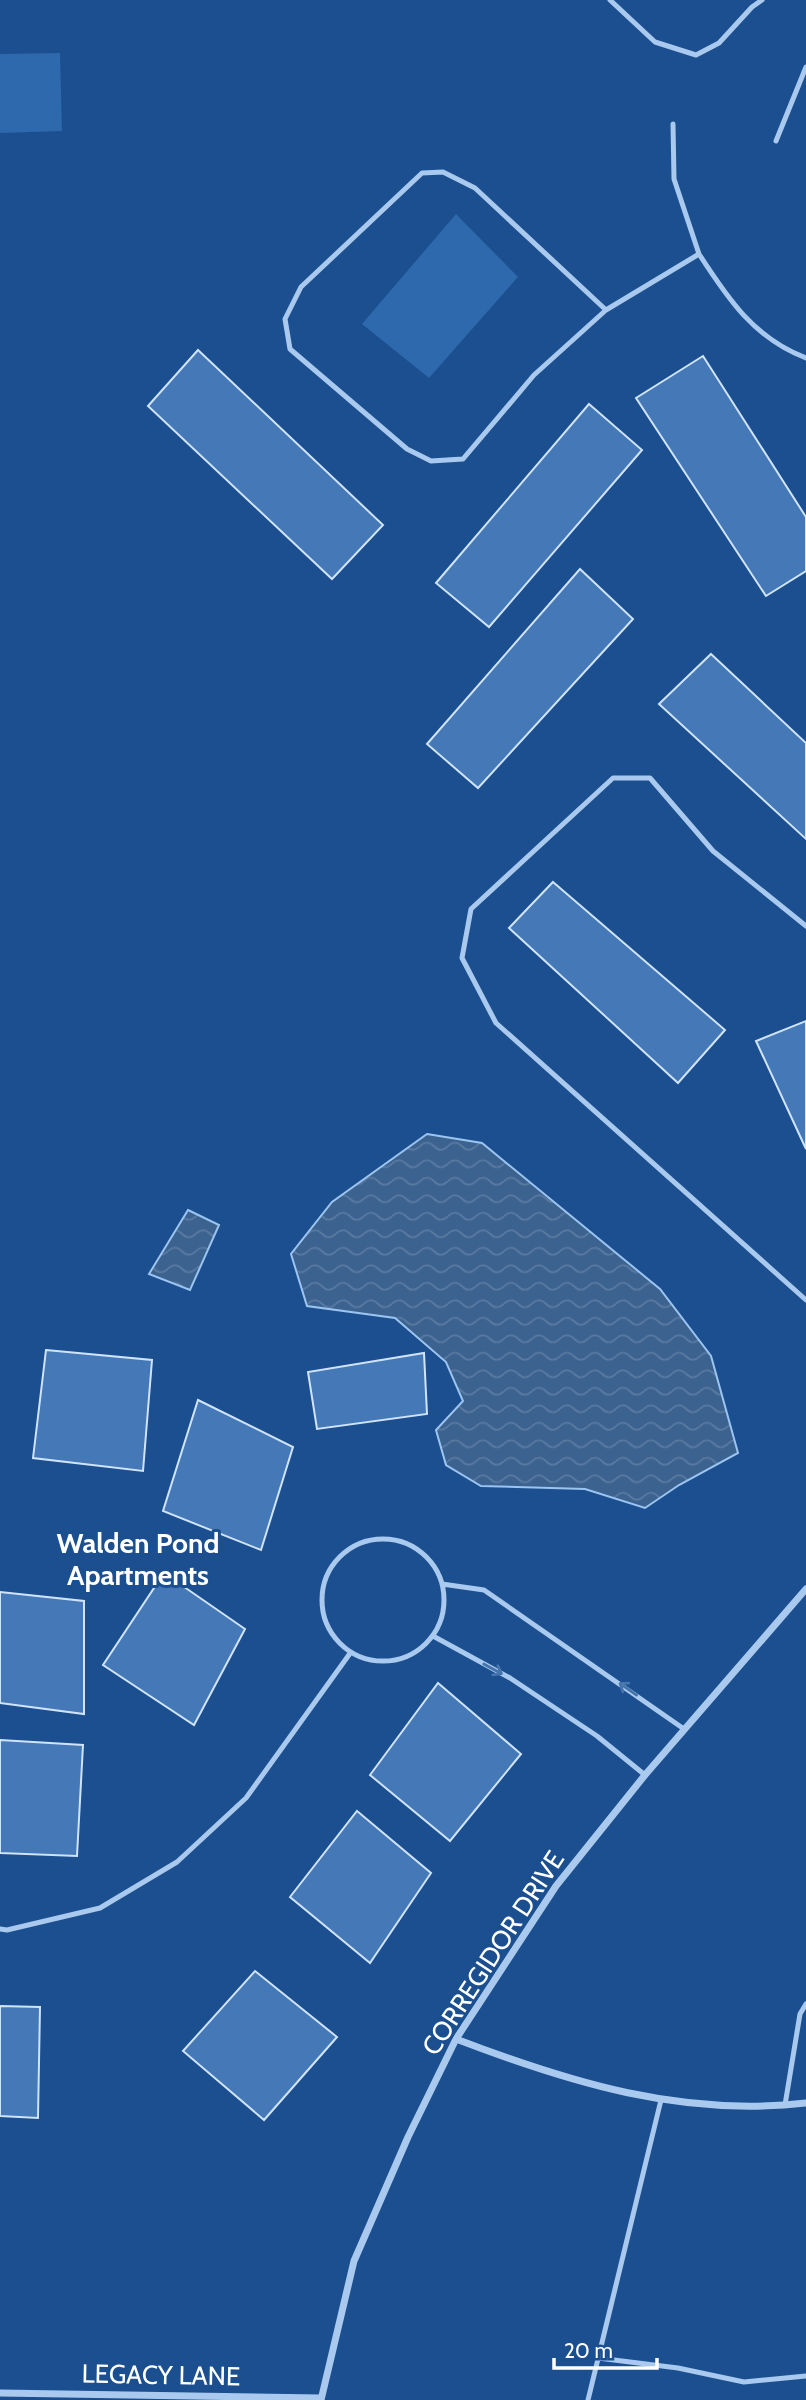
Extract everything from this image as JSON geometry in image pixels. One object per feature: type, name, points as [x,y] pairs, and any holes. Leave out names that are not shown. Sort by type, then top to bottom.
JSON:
[{"type":"street","name":"CORREGIDOR DRIVE","points":[[321,2399],[354,2261],[408,2137],[456,2039],[556,1886],[684,1728],[806,1589]]},
{"type":"street","points":[[456,2039],[545,2072],[596,2087],[662,2100],[723,2106],[806,2103]]},
{"type":"street","name":"LEGACY LANE","points":[[0,2393],[321,2399]]},
{"type":"lane","points":[[610,0],[655,42],[696,55],[719,43],[751,7],[762,0]]},
{"type":"lane","points":[[776,141],[806,66]]},
{"type":"lane","points":[[673,124],[674,179],[699,254],[722,290],[751,325],[789,351],[806,358]]},
{"type":"lane","points":[[606,310],[475,188],[443,172],[422,173],[301,287],[285,319],[290,349],[407,449],[431,461],[463,459],[534,375],[606,310],[699,254]]},
{"type":"lane","points":[[806,926],[713,851],[650,779],[613,778],[471,909],[462,958],[496,1023],[806,1300]]},
{"type":"lane","points":[[389,1538],[414,1546],[433,1563],[442,1584],[444,1612],[433,1636],[415,1653],[390,1661],[365,1659],[342,1646],[327,1626],[322,1601],[327,1575],[341,1555],[363,1541],[389,1538]]},
{"type":"lane","points":[[442,1584],[484,1590],[684,1728]]},
{"type":"lane","points":[[433,1636],[510,1678],[597,1737],[645,1775]]},
{"type":"lane","points":[[0,1929],[7,1930],[100,1908],[177,1862],[246,1798],[351,1652]]},
{"type":"lane","points":[[785,2105],[800,2014],[806,2004]]},
{"type":"lane","points":[[588,2400],[662,2100]]},
{"type":"lane","points":[[598,2358],[678,2368],[744,2382],[806,2376]]},
{"type":"shaded area","points":[[60,53],[62,131],[0,133],[0,54]]},
{"type":"shaded area","points":[[456,214],[518,277],[429,378],[362,324]]},
{"type":"water","points":[[427,1134],[482,1143],[660,1289],[711,1356],[738,1453],[679,1485],[645,1508],[585,1489],[481,1486],[446,1465],[436,1430],[463,1401],[446,1362],[395,1318],[307,1306],[291,1254],[332,1202]]},
{"type":"water","points":[[188,1210],[219,1225],[190,1290],[149,1274]]},
{"type":"building","points":[[198,350],[383,525],[332,579],[148,406]]},
{"type":"building","points":[[703,356],[806,517],[806,571],[766,596],[636,398]]},
{"type":"building","points":[[589,404],[642,450],[489,627],[436,583]]},
{"type":"building","points":[[580,569],[633,619],[478,788],[427,744]]},
{"type":"building","points":[[711,654],[806,743],[806,839],[659,704]]},
{"type":"building","points":[[553,882],[725,1030],[678,1083],[509,928]]},
{"type":"building","points":[[806,1021],[806,1149],[756,1041]]},
{"type":"building","points":[[46,1350],[152,1360],[143,1471],[33,1458]]},
{"type":"building","points":[[424,1353],[427,1414],[317,1429],[308,1372]]},
{"type":"building","points":[[198,1400],[293,1447],[261,1550],[163,1511]]},
{"type":"building","points":[[164,1573],[245,1629],[194,1725],[103,1665]]},
{"type":"building","points":[[0,1592],[84,1601],[84,1714],[0,1703]]},
{"type":"building","points":[[438,1683],[521,1754],[450,1841],[370,1775]]},
{"type":"building","points":[[0,1740],[83,1745],[77,1856],[0,1853]]},
{"type":"building","points":[[357,1811],[431,1873],[370,1963],[290,1897]]},
{"type":"building","points":[[255,1971],[337,2037],[264,2120],[183,2051]]},
{"type":"building","points":[[0,2006],[40,2007],[38,2118],[0,2116]]},
{"type":"district","name":"Walden Pond Apartments","points":[[138,1559]]}]
